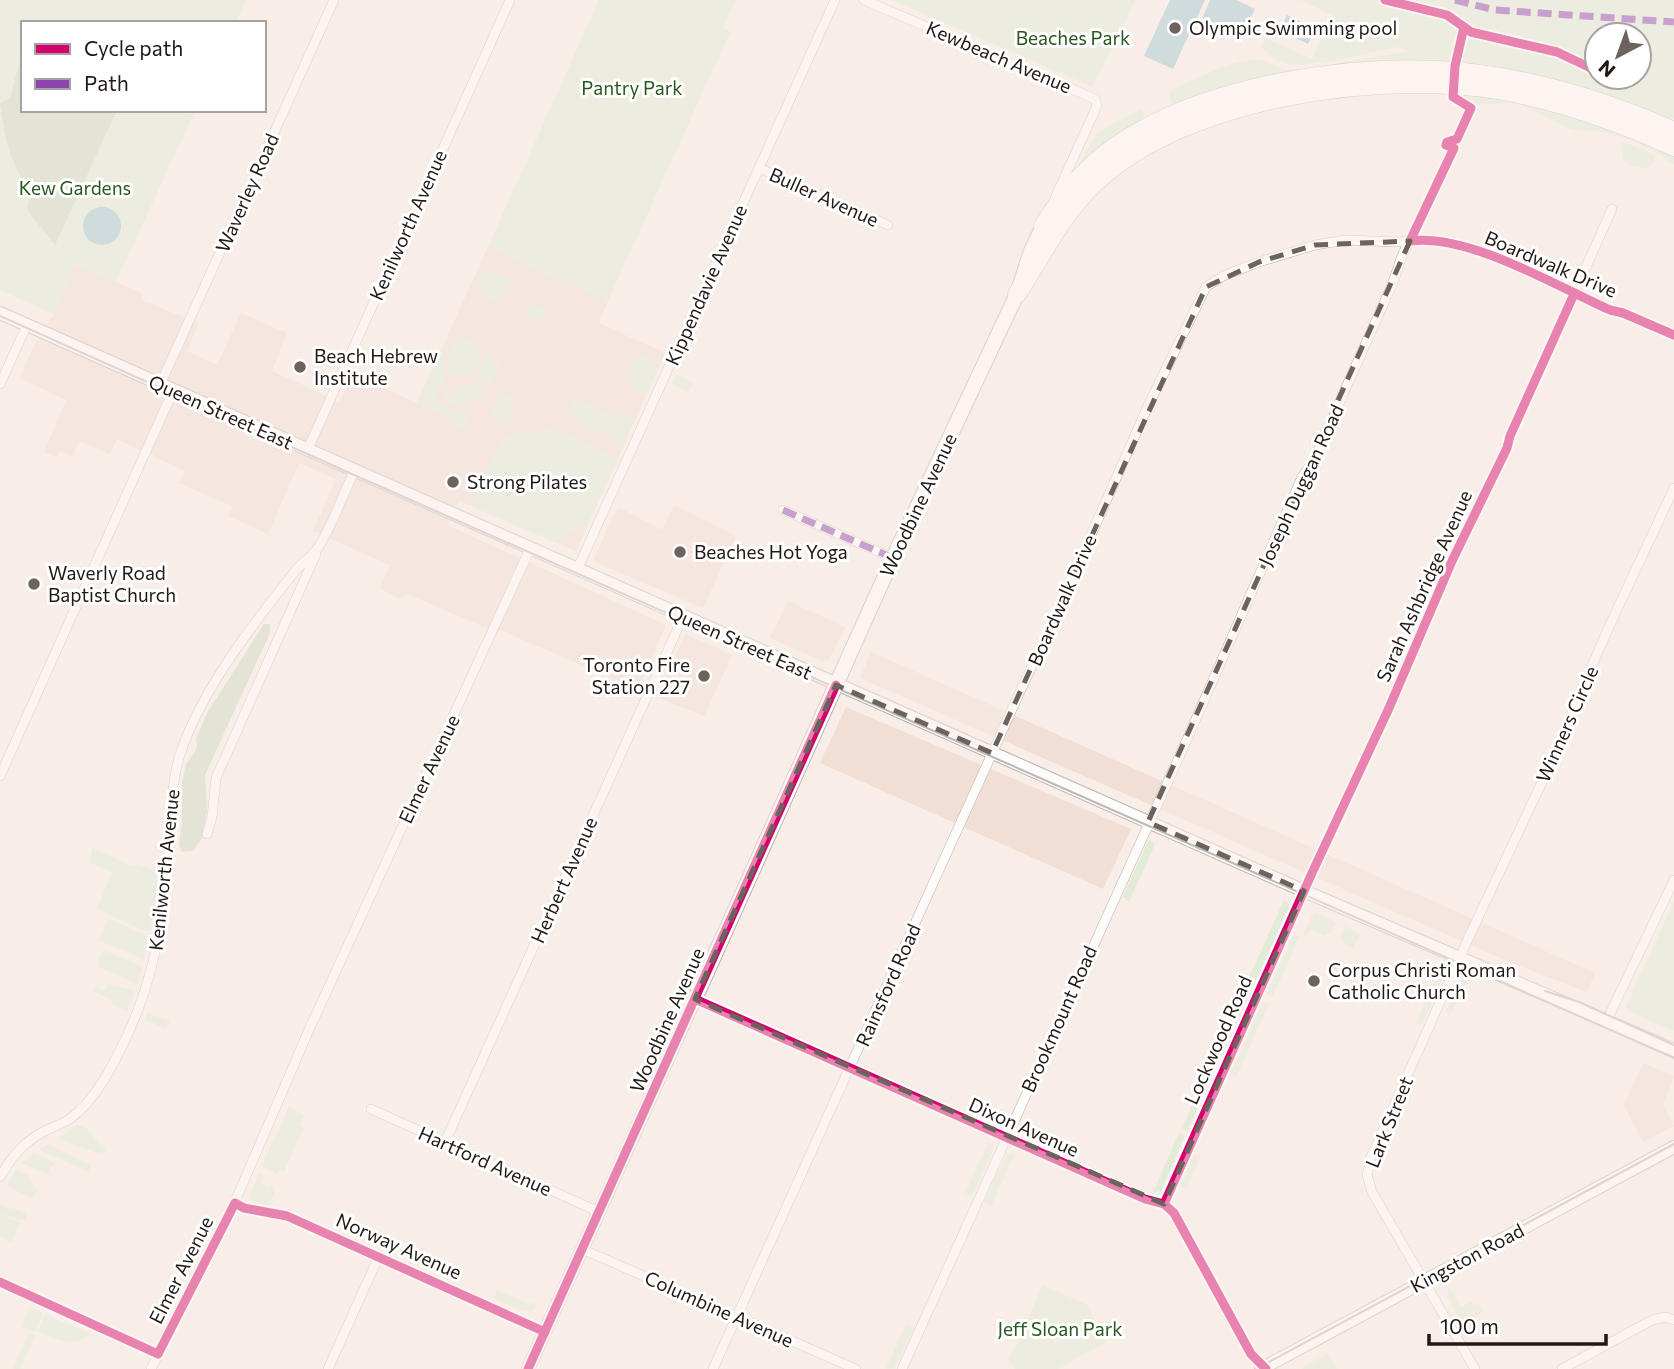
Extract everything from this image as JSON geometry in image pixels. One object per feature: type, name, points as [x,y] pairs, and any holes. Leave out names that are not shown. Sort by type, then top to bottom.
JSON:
[{"type":"highway","points":[[1043,226],[1053,209],[1083,173],[1135,134],[1195,106],[1301,78],[1406,70],[1455,71],[1498,77],[1585,97],[1674,131]]},
{"type":"highway","name":"Woodbine Avenue","points":[[1017,294],[1069,212],[1095,183],[1117,164],[1167,135],[1253,105],[1303,94],[1378,86],[1464,87],[1528,97],[1603,117],[1674,146]]},
{"type":"main road","name":"Woodbine Avenue","points":[[528,1369],[893,558],[1017,294],[1031,251],[1043,226]]},
{"type":"main road","name":"Queen Street East","points":[[0,313],[836,685],[1459,959],[1674,1050]]},
{"type":"main road","name":"Kingston Road","points":[[1264,1368],[1674,1147]]},
{"type":"street","name":"Waverley Road","points":[[160,385],[334,0]]},
{"type":"street","name":"Kenilworth Avenue","points":[[307,451],[510,0]]},
{"type":"street","name":"Kippendavie Avenue","points":[[577,570],[835,0]]},
{"type":"street","name":"Kewbeach Avenue","points":[[864,0],[1095,99]]},
{"type":"street","name":"Woodbine Avenue","points":[[1043,226],[1097,106],[1095,99]]},
{"type":"street","name":"Joseph Duggan Road","points":[[1148,822],[1454,148]]},
{"type":"street","name":"Buller Avenue","points":[[759,168],[888,225]]},
{"type":"street","name":"Sarah Ashbridge Avenue","points":[[1304,891],[1385,717],[1449,569],[1507,448],[1612,209]]},
{"type":"street","name":"Boardwalk Drive","points":[[992,753],[1085,555],[1088,542],[1148,406],[1201,293],[1211,283],[1259,262],[1315,245],[1346,240],[1424,239],[1480,251],[1674,335]]},
{"type":"street","points":[[0,384],[27,325]]},
{"type":"street","points":[[0,776],[173,391]]},
{"type":"street","name":"Kenilworth Avenue","points":[[207,834],[212,817],[216,778],[354,472]]},
{"type":"street","name":"Winners Circle","points":[[1459,959],[1674,488]]},
{"type":"street","points":[[783,510],[893,558]]},
{"type":"street","name":"Kenilworth Avenue","points":[[0,1177],[9,1161],[25,1143],[68,1120],[82,1108],[118,1055],[150,977],[164,907],[173,784],[180,754],[191,726],[233,657],[293,573],[318,548]]},
{"type":"street","name":"Elmer Avenue","points":[[150,1369],[235,1203],[308,1032],[530,549]]},
{"type":"street","name":"Herbert Avenue","points":[[445,1142],[683,617]]},
{"type":"street","name":"Rainsford Road","points":[[713,1369],[992,753]]},
{"type":"street","name":"Brookmount Road","points":[[902,1369],[1148,822]]},
{"type":"street","points":[[1607,1020],[1674,880]]},
{"type":"street","name":"Lockwood Road","points":[[1164,1204],[1304,891]]},
{"type":"street","name":"Lark Street","points":[[1425,1280],[1372,1192],[1367,1175],[1371,1157],[1459,959]]},
{"type":"street","name":"Dixon Avenue","points":[[695,999],[1145,1199],[1164,1204]]},
{"type":"street","name":"Hartford Avenue","points":[[372,1109],[599,1212]]},
{"type":"street","name":"Norway Avenue","points":[[235,1203],[244,1208],[287,1216],[545,1332]]},
{"type":"street","points":[[1164,1204],[1174,1213],[1251,1354],[1264,1368]]},
{"type":"street","name":"Columbine Avenue","points":[[582,1249],[856,1369]]},
{"type":"street","points":[[328,1369],[379,1256]]},
{"type":"street","points":[[1425,1280],[1475,1369]]},
{"type":"street","points":[[0,1282],[158,1354]]},
{"type":"street","points":[[1562,1369],[1652,1320],[1666,1317],[1674,1320]]},
{"type":"highlighted area","points":[[1410,241],[1148,822],[1304,891],[1164,1204],[695,999],[836,685],[992,753],[1206,287],[1259,262],[1315,245]]},
{"type":"shaded area","points":[[488,247],[608,301],[599,323],[665,353],[576,551],[459,501],[447,525],[666,625],[638,689],[503,631],[484,627],[407,594],[400,599],[380,588],[390,565],[313,531],[336,479],[299,463],[268,534],[228,516],[232,506],[179,483],[185,471],[117,439],[110,454],[79,441],[73,456],[60,451],[56,457],[44,452],[66,400],[20,378],[32,349],[54,314],[74,264],[143,294],[141,300],[199,323],[187,351],[217,365],[241,313],[287,333],[272,371],[339,402],[354,375],[417,403]]},
{"type":"shaded area","points":[[674,505],[736,536],[703,608],[595,562],[594,559],[618,507],[662,530]]},
{"type":"shaded area","points":[[788,601],[845,627],[829,659],[823,661],[770,638]]},
{"type":"shaded area","points":[[685,634],[732,655],[704,716],[657,697]]},
{"type":"shaded area","points":[[871,652],[1595,973],[1587,992],[1512,963],[860,678]]},
{"type":"shaded area","points":[[846,707],[1131,829],[1103,889],[820,763]]},
{"type":"shaded area","points":[[1643,1063],[1674,1076],[1663,1104],[1674,1126],[1643,1142],[1624,1105]]},
{"type":"green space","name":"Kew Gardens","points":[[0,0],[246,0],[237,21],[21,21],[21,112],[194,112],[116,282],[74,265],[54,314],[0,290]]},
{"type":"green space","name":"Pantry Park","points":[[599,0],[736,0],[723,28],[730,32],[608,301],[488,247]]},
{"type":"green space","name":"Beaches Park","points":[[892,0],[1135,0],[1093,87]]},
{"type":"green space","points":[[1300,0],[1674,0],[1674,119],[1491,70],[1491,65],[1453,62],[1452,66],[1266,79],[1172,104],[1169,96],[1172,90],[1237,62],[1257,60],[1294,71],[1410,51],[1397,47],[1298,65],[1280,62],[1261,48],[1265,38],[1312,59],[1332,15]]},
{"type":"green space","points":[[21,58],[21,112],[116,112],[55,245],[27,210],[31,191],[13,160],[0,103],[10,97]]},
{"type":"green space","points":[[1458,95],[1538,107],[1600,125],[1674,155],[1674,164],[1647,147],[1624,137],[1598,131],[1572,130],[1521,105],[1471,105]]},
{"type":"green space","points":[[1141,108],[1145,116],[1078,166],[1096,134]]},
{"type":"green space","points":[[1624,142],[1655,155],[1655,161],[1646,168],[1631,166],[1623,160],[1621,146]]},
{"type":"green space","points":[[489,269],[510,278],[501,300],[496,301],[478,292],[475,284],[481,272]]},
{"type":"green space","points":[[530,304],[546,309],[542,319],[536,320],[525,315]]},
{"type":"green space","points":[[449,334],[443,364],[445,381],[437,395],[446,406],[466,412],[469,419],[465,430],[452,424],[454,420],[417,403]]},
{"type":"green space","points":[[459,337],[469,339],[479,346],[481,360],[468,374],[448,377],[447,364],[452,343]]},
{"type":"green space","points":[[487,350],[501,365],[489,385],[477,377]]},
{"type":"green space","points":[[638,355],[659,368],[646,394],[631,387],[633,381],[627,379]]},
{"type":"green space","points":[[677,375],[693,383],[689,392],[672,385]]},
{"type":"green space","points":[[470,383],[484,386],[483,396],[473,399],[465,407],[443,400],[442,391],[453,393],[459,387]]},
{"type":"green space","points":[[501,393],[515,400],[504,424],[490,417]]},
{"type":"green space","points":[[574,398],[616,417],[619,411],[635,419],[622,448],[613,447],[614,438],[569,418]]},
{"type":"green space","points":[[556,429],[617,459],[587,526],[579,527],[555,542],[473,507],[472,502],[502,439],[526,431]]},
{"type":"green space","points":[[264,624],[270,624],[270,633],[205,775],[207,811],[202,838],[193,851],[182,852],[179,845],[182,783],[186,764],[195,752],[196,739],[207,713]]},
{"type":"green space","points":[[1149,840],[1155,844],[1129,902],[1123,896]]},
{"type":"green space","points":[[93,848],[131,866],[138,864],[158,871],[158,889],[150,930],[145,931],[97,909],[112,872],[89,862]]},
{"type":"green space","points":[[1284,900],[1290,905],[1253,987],[1246,984]]},
{"type":"green space","points":[[1674,901],[1674,1031],[1633,1013],[1627,1009],[1626,1004]]},
{"type":"green space","points":[[1314,912],[1336,922],[1331,933],[1324,936],[1311,929],[1307,936],[1303,935]]},
{"type":"green space","points":[[109,919],[149,937],[144,959],[99,941]]},
{"type":"green space","points":[[1344,926],[1360,934],[1353,948],[1343,943],[1340,937]]},
{"type":"green space","points":[[1294,934],[1300,937],[1272,997],[1266,994]]},
{"type":"green space","points":[[103,950],[142,967],[137,984],[99,967],[101,964],[98,962]]},
{"type":"green space","points":[[1440,969],[1445,970],[1444,977],[1422,1025],[1416,1023]]},
{"type":"green space","points":[[1462,978],[1467,980],[1450,1016],[1446,1011]]},
{"type":"green space","points":[[107,984],[135,991],[127,1011],[112,1004],[113,1000],[92,991],[94,986],[104,991],[108,987]]},
{"type":"green space","points":[[1244,989],[1251,992],[1236,1024],[1230,1022]]},
{"type":"green space","points":[[1263,1002],[1269,1004],[1236,1077],[1230,1074]]},
{"type":"green space","points":[[147,1013],[170,1021],[166,1029],[145,1019]]},
{"type":"green space","points":[[1227,1026],[1233,1030],[1187,1131],[1182,1129]]},
{"type":"green space","points":[[289,1107],[304,1115],[299,1126],[304,1128],[284,1171],[280,1169],[278,1174],[262,1166]]},
{"type":"green space","points":[[78,1125],[87,1129],[106,1148],[103,1155],[63,1141],[59,1137]]},
{"type":"green space","points":[[1179,1133],[1185,1136],[1161,1191],[1153,1192]]},
{"type":"green space","points":[[988,1143],[993,1145],[993,1151],[972,1196],[965,1193]]},
{"type":"green space","points":[[48,1145],[91,1165],[88,1172],[40,1150]]},
{"type":"green space","points":[[34,1153],[55,1163],[50,1167],[52,1176],[22,1163]]},
{"type":"green space","points":[[1007,1154],[1014,1155],[991,1206],[983,1202]]},
{"type":"green space","points":[[1194,1154],[1200,1157],[1186,1190],[1179,1187]]},
{"type":"green space","points":[[16,1170],[29,1175],[29,1181],[38,1190],[33,1199],[7,1186]]},
{"type":"green space","points":[[259,1173],[266,1176],[260,1184],[270,1188],[272,1185],[274,1193],[269,1205],[255,1204],[249,1197]]},
{"type":"green space","points":[[0,1204],[27,1214],[25,1220],[22,1218],[20,1221],[0,1213]]},
{"type":"green space","points":[[0,1214],[20,1223],[11,1242],[0,1237]]},
{"type":"green space","name":"Jeff Sloan Park","points":[[1043,1285],[1087,1305],[1106,1342],[1058,1369],[1015,1369],[1009,1360]]},
{"type":"green space","points":[[1449,1287],[1462,1307],[1471,1302],[1474,1307],[1479,1304],[1483,1312],[1462,1324],[1447,1296]]},
{"type":"green space","points":[[497,1290],[538,1306],[531,1312],[521,1310],[494,1298]]},
{"type":"green space","points":[[30,1308],[43,1313],[34,1332],[22,1327]]},
{"type":"green space","points":[[45,1314],[90,1334],[71,1342],[38,1331]]},
{"type":"green space","points":[[906,1324],[914,1327],[895,1368],[886,1369]]},
{"type":"green space","points":[[28,1333],[35,1335],[20,1369],[13,1369]]},
{"type":"green space","points":[[1328,1353],[1337,1369],[1302,1369],[1302,1368]]},
{"type":"water","name":"Olympic Swimming pool","points":[[1170,0],[1205,0],[1173,69],[1144,56]]},
{"type":"water","points":[[1210,0],[1236,0],[1255,9],[1242,37],[1202,19]]},
{"type":"water","points":[[1287,15],[1315,29],[1308,44],[1280,30]]},
{"type":"water","points":[[102,207],[116,212],[121,226],[116,240],[102,245],[88,240],[83,226],[88,212]]},
{"type":"tram line","points":[[0,316],[1674,1058]]},
{"type":"tram line","points":[[1545,991],[1579,1002],[1674,1045]]},
{"type":"tram line","points":[[1256,1369],[1674,1144]]},
{"type":"marked path","points":[[1455,0],[1495,10],[1674,22]]},
{"type":"marked path","points":[[783,510],[893,558]]},
{"type":"cycle path","points":[[1385,0],[1447,15],[1471,32],[1557,52],[1583,64]]},
{"type":"cycle path","points":[[1410,241],[1454,148],[1446,145],[1447,142],[1457,139],[1471,108],[1453,97],[1455,66],[1464,27]]},
{"type":"cycle path","points":[[1410,241],[1433,241],[1485,253],[1610,310],[1674,335]]},
{"type":"cycle path","points":[[1164,1204],[1389,708],[1452,561],[1507,448],[1574,294]]},
{"type":"cycle path","points":[[528,1369],[836,685]]},
{"type":"cycle path","points":[[695,999],[1145,1199],[1164,1204],[1174,1213],[1251,1354],[1266,1369]]},
{"type":"cycle path","points":[[0,1282],[158,1354],[235,1203],[244,1208],[287,1216],[545,1332]]},
{"type":"place","name":"Olympic Swimming pool","points":[[1175,28]]},
{"type":"place","name":"Beach Hebrew Institute","points":[[300,367]]},
{"type":"place","name":"Strong Pilates","points":[[453,482]]},
{"type":"place","name":"Beaches Hot Yoga","points":[[680,552]]},
{"type":"place","name":"Waverly Road Baptist Church","points":[[34,584]]},
{"type":"place","name":"Toronto Fire Station 227","points":[[704,676]]},
{"type":"place","name":"Corpus Christi Roman Catholic Church","points":[[1314,981]]}]
